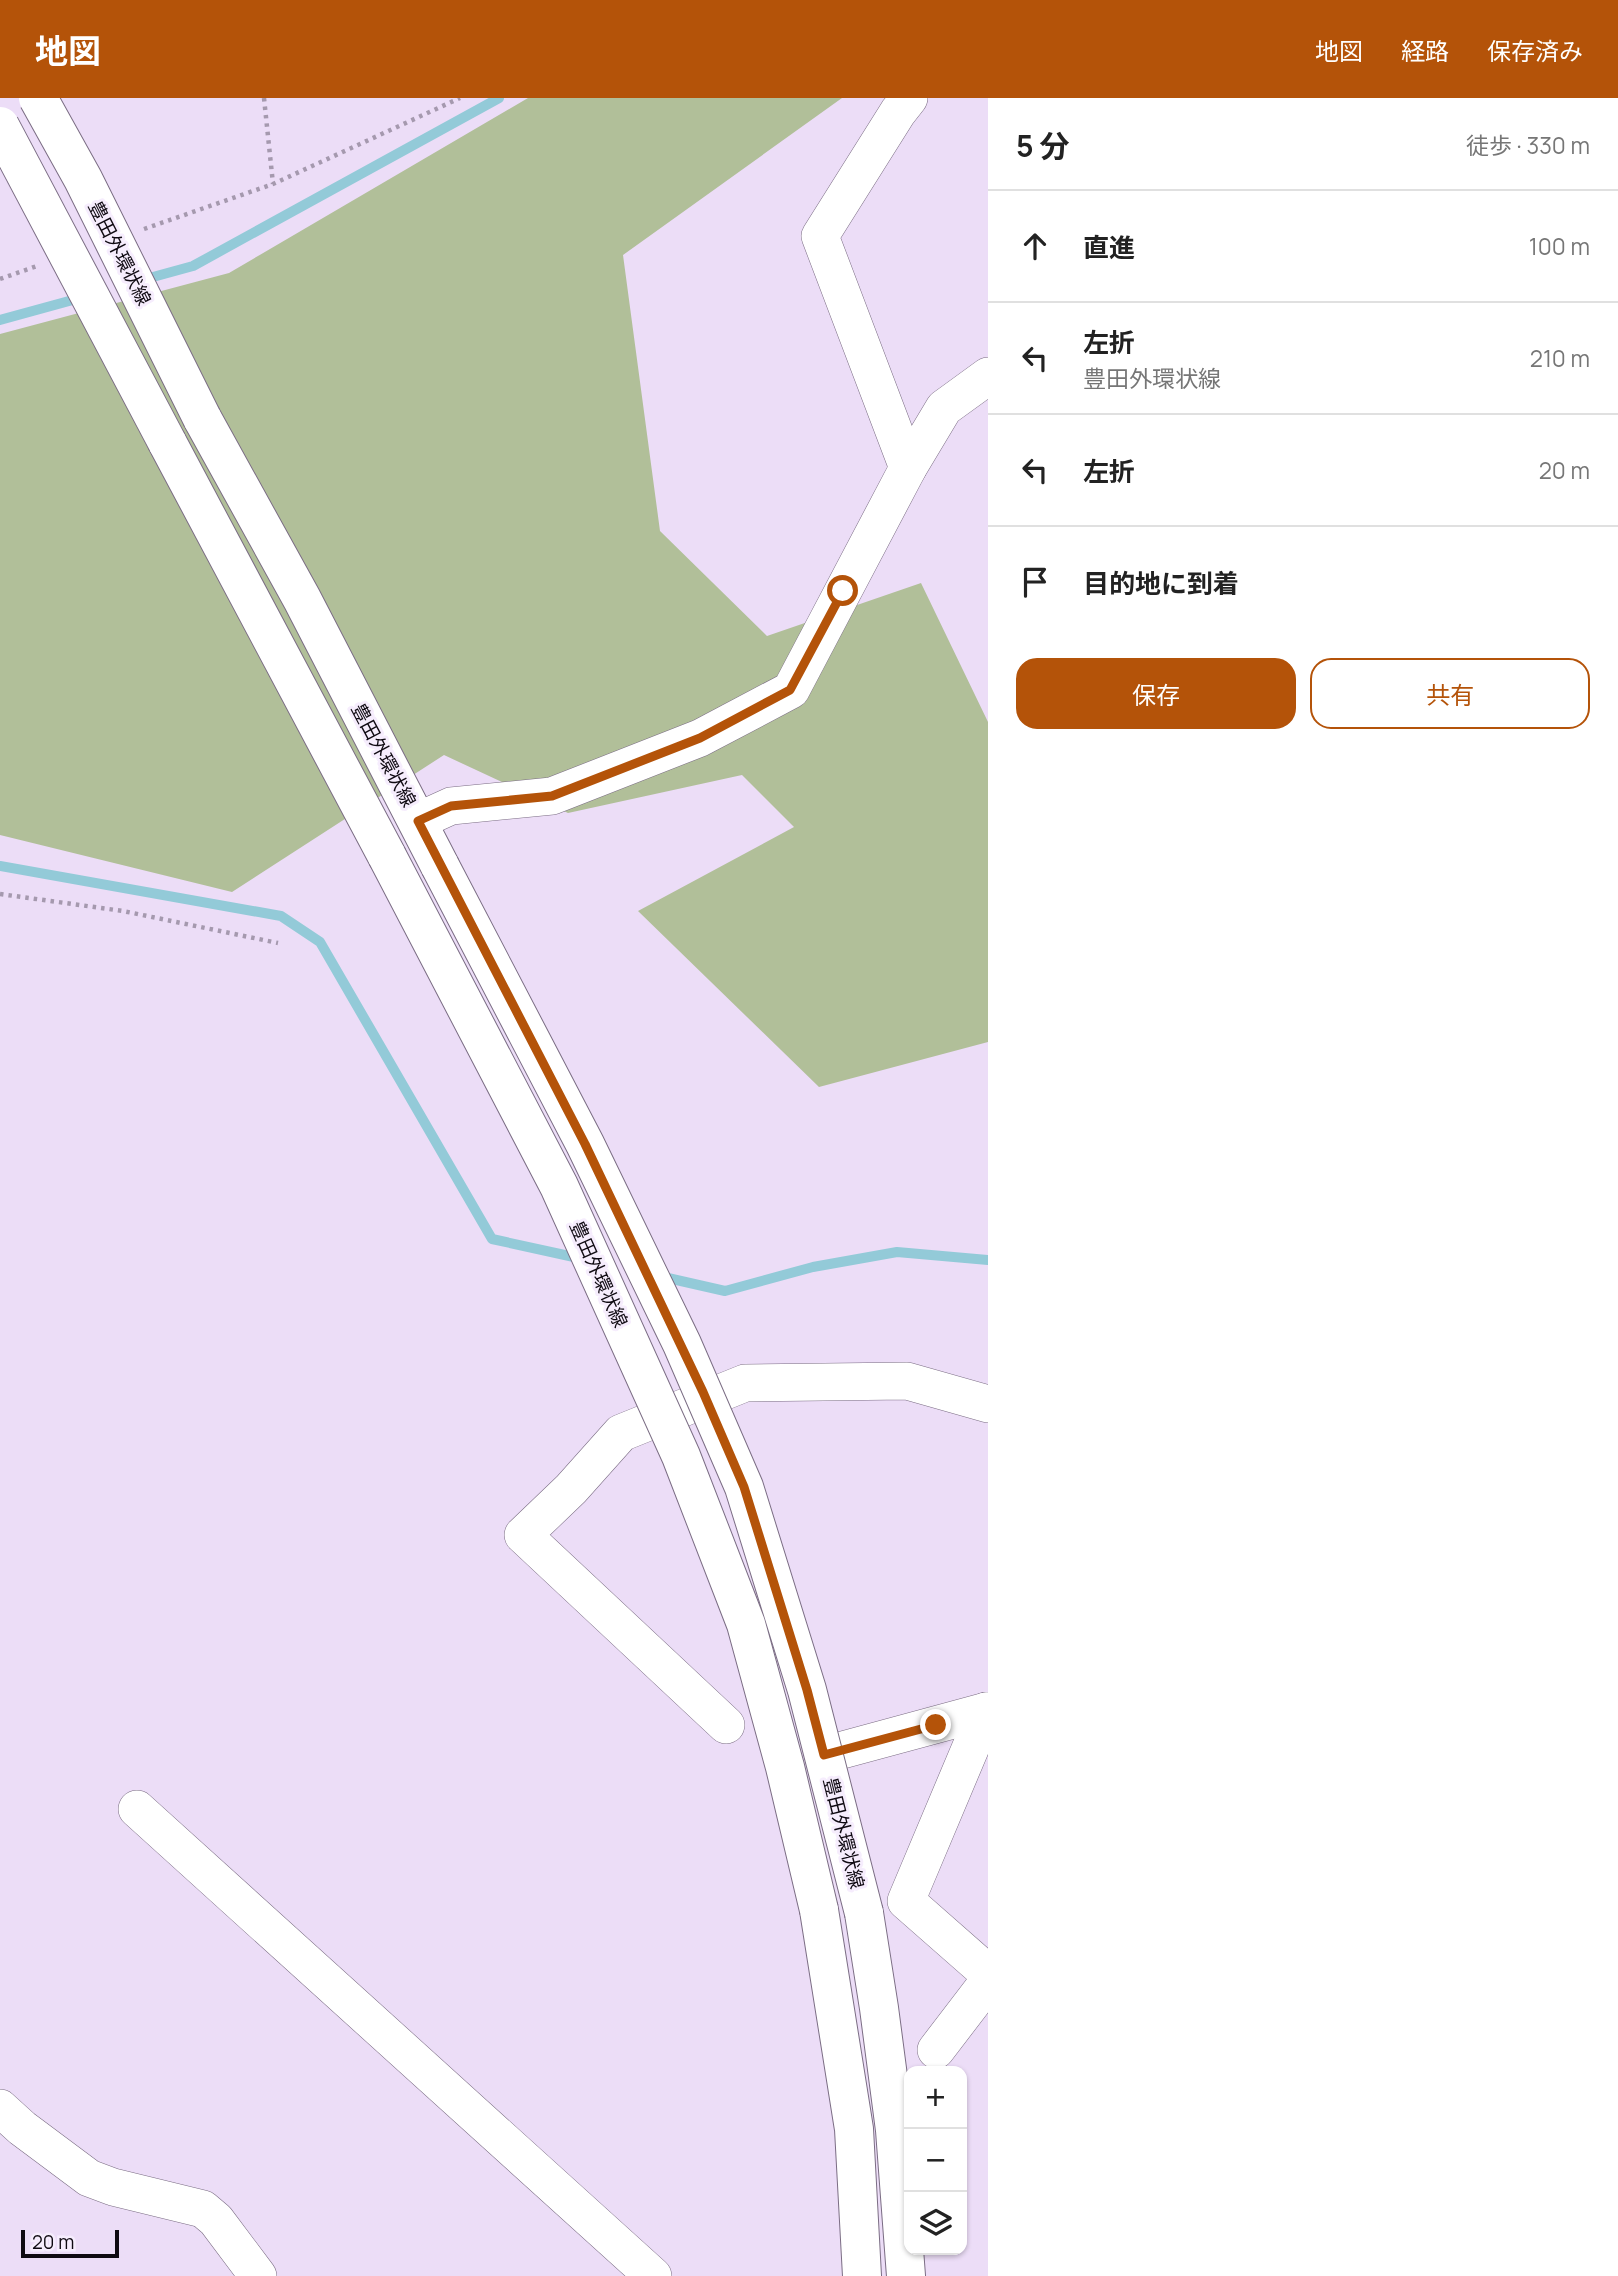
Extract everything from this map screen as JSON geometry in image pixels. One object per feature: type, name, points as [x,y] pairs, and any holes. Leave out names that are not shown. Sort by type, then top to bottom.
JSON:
[{"type":"street","name":"豊田外環状線","points":[[38,98],[83,179],[202,418],[302,599],[592,1156],[682,1344],[744,1487],[807,1690],[863,1913],[895,2130],[906,2276]]},
{"type":"street","points":[[908,468],[820,236],[909,98]]},
{"type":"street","name":"豊田外環状線","points":[[0,125],[559,1186],[681,1456],[746,1624],[820,1910],[854,2129],[862,2276]]},
{"type":"street","points":[[418,821],[451,806],[552,796],[700,738],[790,690],[908,468],[944,408],[988,376]]},
{"type":"street","points":[[726,1725],[523,1535],[571,1489],[621,1433],[745,1383],[907,1381],[988,1404]]},
{"type":"street","points":[[824,1755],[987,1711]]},
{"type":"street","points":[[987,1711],[906,1902],[988,1973]]},
{"type":"street","points":[[137,1810],[653,2276]]},
{"type":"street","points":[[936,2050],[988,1982]]},
{"type":"street","points":[[0,2108],[22,2128],[89,2178],[113,2187],[203,2209],[216,2220],[258,2276]]},
{"type":"path","points":[[264,98],[273,184],[460,98]]},
{"type":"path","points":[[0,894],[123,911],[278,943]]},
{"type":"green space","points":[[528,98],[842,98],[623,255],[660,531],[767,636],[921,583],[988,722],[988,1042],[819,1087],[638,911],[794,827],[742,775],[568,813],[444,755],[232,892],[0,835],[0,334],[229,273]]},
{"type":"waterway","points":[[142,280],[193,266],[499,98]]},
{"type":"waterway","points":[[0,320],[80,298]]},
{"type":"waterway","points":[[0,866],[281,916],[320,942],[492,1239],[583,1259]]},
{"type":"waterway","points":[[659,1276],[725,1291],[813,1267],[897,1252],[988,1260]]},
{"type":"route","points":[[843,591],[790,690],[700,738],[552,796],[451,806],[418,821],[585,1144],[703,1392],[744,1487],[807,1690],[824,1755],[936,1725]]}]
